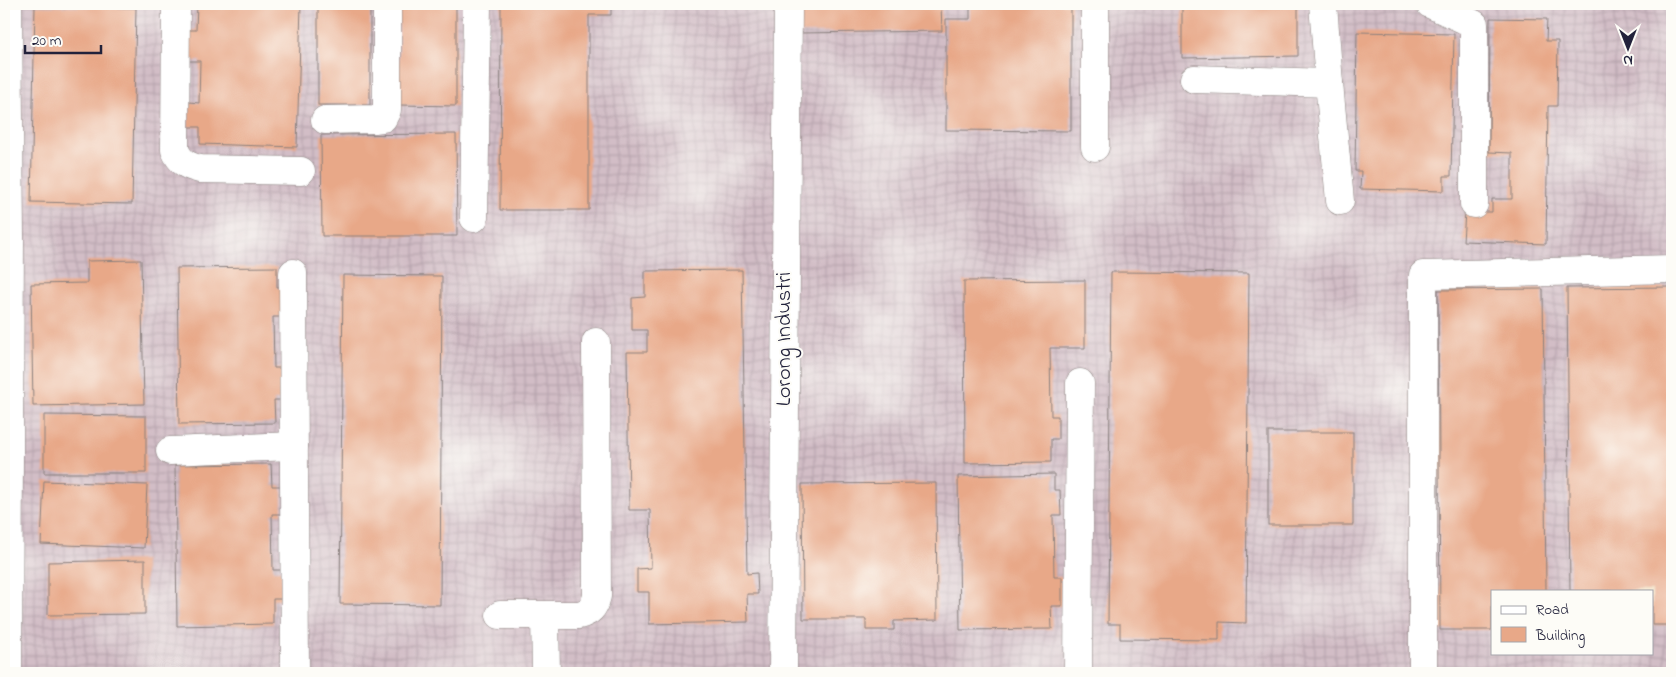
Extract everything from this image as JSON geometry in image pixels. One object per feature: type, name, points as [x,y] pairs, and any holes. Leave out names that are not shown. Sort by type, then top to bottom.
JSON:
[{"type":"street","points":[[8,4],[10,237],[8,673]]},
{"type":"street","points":[[176,4],[175,150],[179,159],[188,166],[200,169],[301,171]]},
{"type":"street","points":[[324,120],[383,118],[387,110],[386,4]]},
{"type":"street","points":[[474,218],[477,4]]},
{"type":"street","name":"Lorong Industri","points":[[783,673],[788,4]]},
{"type":"street","points":[[1095,4],[1095,147]]},
{"type":"street","points":[[1323,4],[1340,201]]},
{"type":"street","points":[[1430,4],[1474,24],[1474,204]]},
{"type":"street","points":[[1194,79],[1329,83]]},
{"type":"street","points":[[1423,673],[1423,275],[1672,269]]},
{"type":"street","points":[[293,273],[295,673]]},
{"type":"street","points":[[500,615],[579,615],[588,612],[595,606],[597,596],[596,342]]},
{"type":"street","points":[[1078,673],[1080,383]]},
{"type":"street","points":[[170,451],[294,446]]},
{"type":"street","points":[[545,616],[546,673]]},
{"type":"shaded area","points":[[4,4],[1672,4],[1672,673],[4,673]]},
{"type":"building","points":[[197,4],[301,4],[297,147],[200,144],[200,127],[188,127],[189,102],[199,103],[200,61],[185,61],[186,30],[196,30]]},
{"type":"building","points":[[318,4],[370,4],[370,105],[318,105]]},
{"type":"building","points":[[399,4],[456,4],[456,106],[399,105]]},
{"type":"building","points":[[501,4],[611,4],[611,15],[589,15],[589,210],[500,210]]},
{"type":"building","points":[[799,4],[941,4],[942,31],[799,33]]},
{"type":"building","points":[[970,4],[1071,4],[1071,131],[946,130],[946,19],[970,19]]},
{"type":"building","points":[[1182,4],[1298,4],[1298,56],[1182,58]]},
{"type":"building","points":[[35,6],[136,8],[132,204],[31,202]]},
{"type":"building","points":[[1490,18],[1547,19],[1546,41],[1558,41],[1557,106],[1548,106],[1546,244],[1463,241],[1465,212],[1492,212],[1492,199],[1512,199],[1512,153],[1489,152]]},
{"type":"building","points":[[1357,32],[1454,34],[1451,176],[1444,176],[1444,191],[1360,189],[1361,171],[1355,171]]},
{"type":"building","points":[[456,134],[457,236],[322,236],[321,135]]},
{"type":"building","points":[[141,260],[144,404],[33,406],[31,284],[87,283],[87,261]]},
{"type":"building","points":[[277,267],[277,287],[286,287],[287,317],[273,317],[274,368],[284,368],[284,400],[274,400],[275,423],[179,424],[177,268]]},
{"type":"building","points":[[742,270],[747,574],[757,573],[758,594],[747,594],[748,622],[649,624],[649,592],[637,592],[637,569],[651,568],[650,510],[629,510],[627,352],[647,352],[647,330],[632,330],[632,298],[645,297],[645,271]]},
{"type":"building","points":[[1111,272],[1249,273],[1246,623],[1219,622],[1219,640],[1120,639],[1120,624],[1108,624]]},
{"type":"building","points":[[343,275],[442,276],[440,605],[340,604]]},
{"type":"building","points":[[1085,280],[1085,348],[1050,348],[1051,416],[1058,416],[1058,439],[1051,439],[1051,462],[965,463],[964,281]]},
{"type":"building","points":[[1672,287],[1672,625],[1654,625],[1654,590],[1570,590],[1567,288]]},
{"type":"building","points":[[1543,289],[1546,590],[1491,590],[1491,630],[1440,630],[1438,290]]},
{"type":"building","points":[[44,415],[146,416],[146,473],[44,473]]},
{"type":"building","points":[[1268,432],[1353,432],[1353,525],[1268,525]]},
{"type":"building","points":[[271,464],[272,486],[282,486],[282,514],[272,514],[273,570],[282,570],[282,599],[273,599],[273,624],[177,626],[175,465]]},
{"type":"building","points":[[1054,474],[1054,490],[1060,490],[1061,515],[1053,515],[1054,577],[1062,577],[1062,606],[1051,606],[1052,629],[960,630],[958,476]]},
{"type":"building","points":[[44,481],[147,485],[144,548],[41,544]]},
{"type":"building","points":[[936,483],[937,620],[894,621],[894,630],[866,630],[866,619],[803,619],[802,484]]},
{"type":"building","points":[[145,560],[145,614],[48,615],[48,562]]}]
